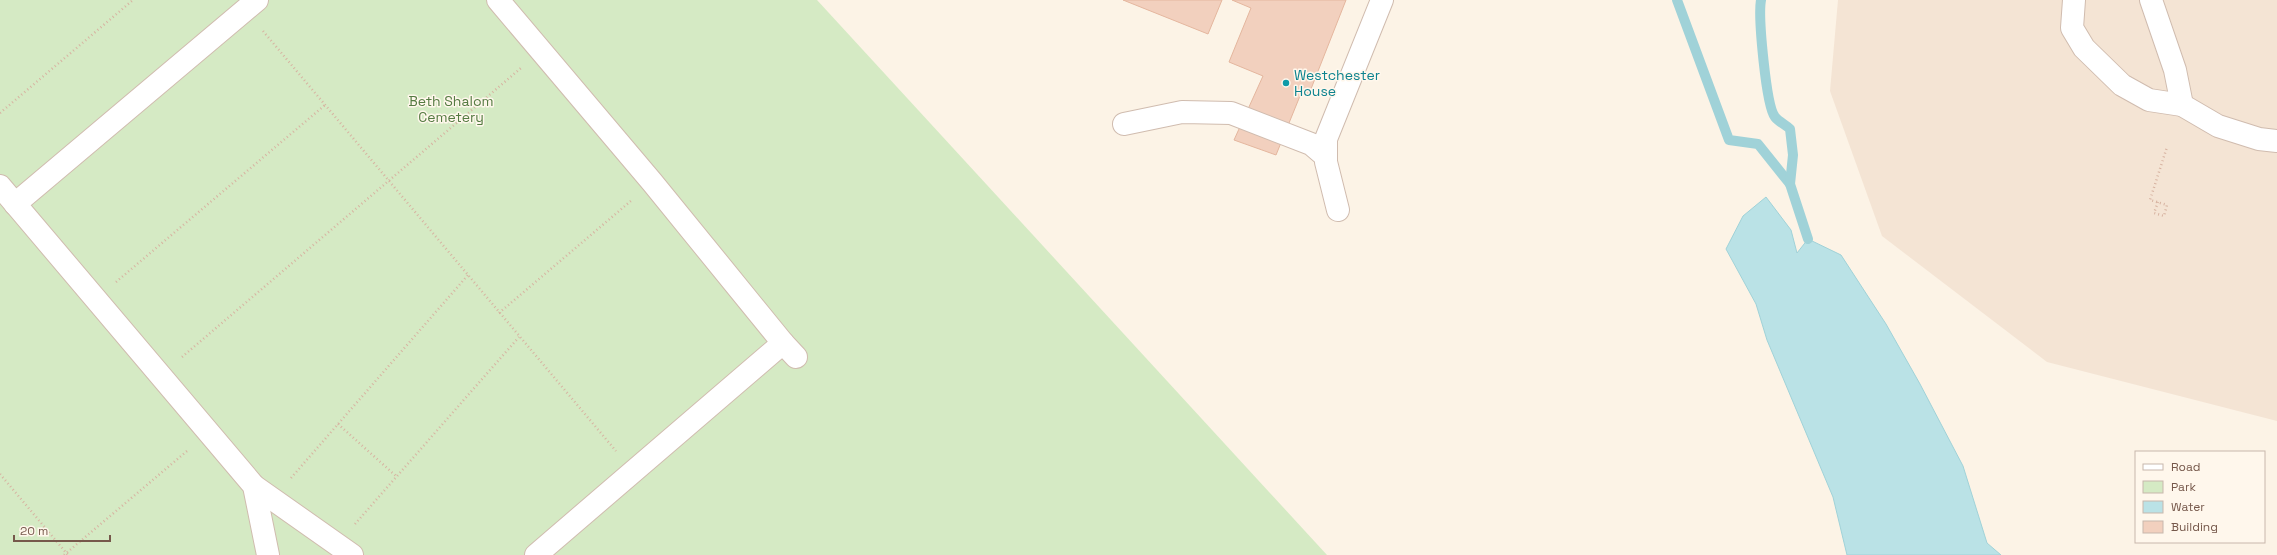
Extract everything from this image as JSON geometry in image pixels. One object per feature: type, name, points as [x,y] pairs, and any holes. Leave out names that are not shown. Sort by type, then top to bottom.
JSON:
[{"type":"street","points":[[498,0],[652,182],[790,350],[634,473],[536,555]]},
{"type":"street","points":[[1338,210],[1325,156],[1326,139],[1382,0]]},
{"type":"street","points":[[2074,0],[2072,28],[2084,48],[2122,85],[2149,100],[2182,105],[2218,126],[2259,139],[2277,142]]},
{"type":"street","points":[[2151,0],[2175,70],[2182,105]]},
{"type":"street","points":[[15,204],[251,5]]},
{"type":"street","points":[[1124,124],[1182,112],[1231,113],[1311,144],[1325,156]]},
{"type":"street","points":[[0,186],[254,486],[344,550]]},
{"type":"street","points":[[254,486],[268,555]]},
{"type":"path","points":[[0,113],[133,0]]},
{"type":"path","points":[[251,5],[325,105],[634,473]]},
{"type":"path","points":[[160,375],[541,51]]},
{"type":"path","points":[[96,299],[325,105]]},
{"type":"path","points":[[2158,202],[2154,213],[2164,216],[2168,205],[2158,202],[2150,200],[2167,147]]},
{"type":"path","points":[[499,313],[652,182]]},
{"type":"path","points":[[272,499],[468,276]]},
{"type":"path","points":[[344,550],[396,476],[520,337]]},
{"type":"path","points":[[338,424],[396,476]]},
{"type":"path","points":[[0,474],[66,554],[209,433]]},
{"type":"shaded area","points":[[1838,0],[2277,0],[2277,421],[2047,362],[1882,236],[1830,91]]},
{"type":"green space","name":"Beth Shalom Cemetery","points":[[0,0],[817,0],[1327,555],[0,555]]},
{"type":"water","points":[[1766,197],[1791,230],[1797,253],[1808,239],[1841,255],[1886,324],[1920,384],[1963,466],[1987,543],[2001,555],[1847,555],[1833,497],[1767,340],[1756,304],[1726,249],[1743,216]]},
{"type":"building","points":[[1123,0],[1222,0],[1208,34]]},
{"type":"building","name":"Westchester House","points":[[1232,0],[1346,0],[1309,94],[1302,91],[1276,155],[1234,140],[1263,76],[1229,62],[1251,8]]},
{"type":"waterway","points":[[1677,0],[1729,140],[1758,144],[1790,184],[1808,239]]},
{"type":"waterway","points":[[1761,0],[1760,9],[1762,41],[1769,96],[1775,117],[1790,129],[1793,155],[1790,184]]},
{"type":"place","name":"Westchester House","points":[[1286,83]]}]
